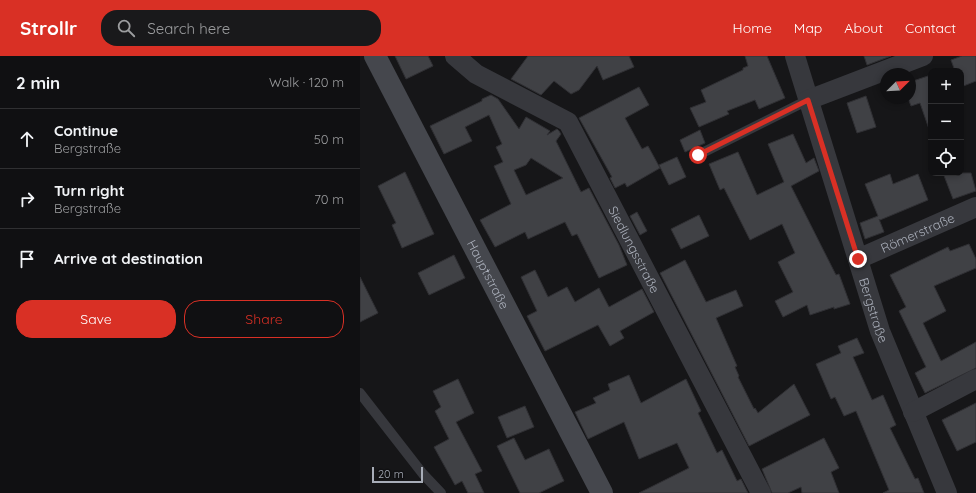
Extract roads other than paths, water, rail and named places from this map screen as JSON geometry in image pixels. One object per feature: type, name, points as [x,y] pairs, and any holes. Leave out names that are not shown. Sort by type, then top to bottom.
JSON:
[{"type":"street","name":"Hauptstraße","points":[[375,56],[602,493]]},
{"type":"street","name":"Bergstraße","points":[[795,56],[880,331],[947,493]]},
{"type":"street","points":[[808,100],[923,56]]},
{"type":"street","name":"Siedlungsstraße","points":[[459,57],[476,74],[568,122],[761,493]]},
{"type":"street","name":"Römerstraße","points":[[858,259],[976,207]]},
{"type":"street","points":[[913,412],[976,379]]},
{"type":"lane","points":[[698,155],[808,100]]},
{"type":"lane","points":[[360,393],[423,474],[441,493]]}]
